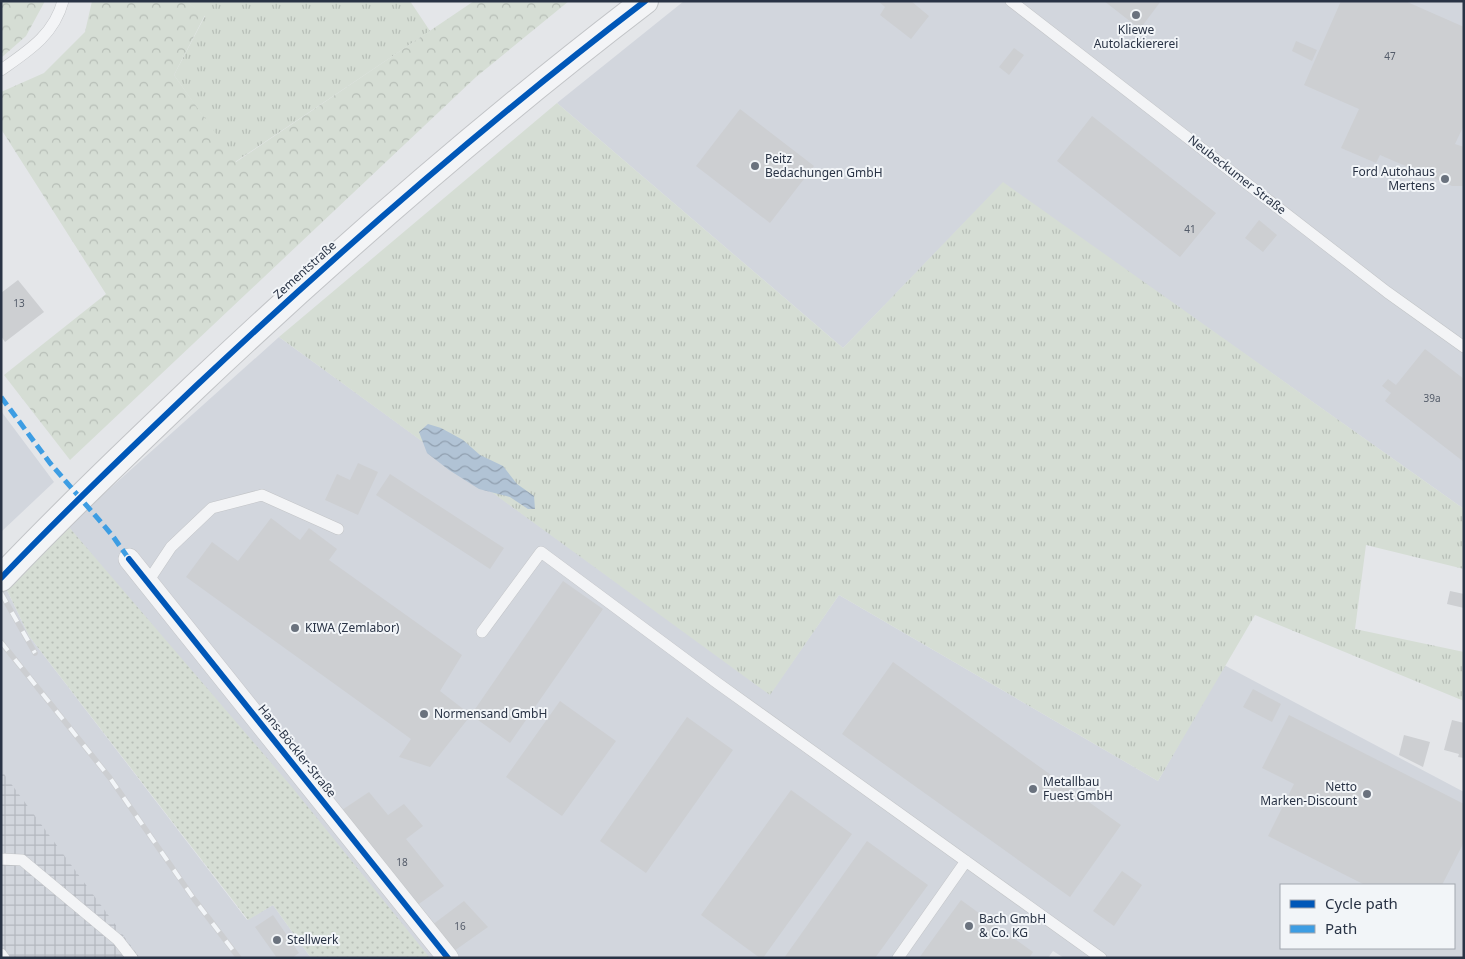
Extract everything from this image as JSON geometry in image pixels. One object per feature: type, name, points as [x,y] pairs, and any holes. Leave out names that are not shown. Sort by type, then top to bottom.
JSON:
[{"type":"street","name":"Zementstraße","points":[[5,575],[127,452],[277,311],[480,132],[644,1]]},
{"type":"street","name":"Hans-Böckler-Straße","points":[[129,559],[448,958]]},
{"type":"lane","points":[[1,70],[34,47],[49,32],[59,16],[63,1]]},
{"type":"lane","name":"Neubeckumer Straße","points":[[1011,1],[1387,292],[1464,346]]},
{"type":"lane","points":[[147,582],[171,547],[212,508],[262,495],[338,529]]},
{"type":"lane","points":[[482,632],[541,552],[716,682],[1101,958]]},
{"type":"lane","points":[[1,859],[22,860],[118,940],[132,958]]},
{"type":"lane","points":[[898,958],[966,861]]},
{"type":"lane","points":[[1,954],[4,958]]},
{"type":"shaded area","points":[[684,1],[1464,1],[1464,509],[1003,183],[843,348],[557,103]]},
{"type":"shaded area","points":[[279,337],[770,694],[839,595],[1158,781],[1224,665],[1464,792],[1463,958],[1064,958],[1053,951],[1048,958],[421,958],[68,526]]},
{"type":"shaded area","points":[[1,411],[54,482],[1,532]]},
{"type":"shaded area","points":[[1,578],[29,636],[247,920],[273,905],[311,958],[1,958]]},
{"type":"shaded area","points":[[1,770],[140,958],[1,958]]},
{"type":"green space","points":[[1,1],[45,1],[26,36],[1,58]]},
{"type":"green space","points":[[92,1],[186,1],[205,15],[174,75],[236,162],[474,1],[569,1],[476,77],[70,460],[4,375],[106,294],[1,129],[1,92],[44,73],[85,32]]},
{"type":"green space","points":[[186,1],[410,1],[430,31],[235,162],[174,75],[205,16]]},
{"type":"green space","points":[[557,103],[843,348],[1003,182],[1464,509],[1464,569],[1366,545],[1355,629],[1464,652],[1464,701],[1255,615],[1158,781],[839,595],[770,695],[279,337]]},
{"type":"green space","points":[[68,526],[291,786],[430,958],[311,958],[273,905],[248,920],[29,636],[6,588]]},
{"type":"water","points":[[428,424],[441,428],[463,440],[480,455],[503,466],[517,484],[534,496],[535,509],[528,509],[510,497],[479,489],[427,453],[419,432]]},
{"type":"building","points":[[878,1],[911,1],[929,16],[911,39],[880,15],[885,7]]},
{"type":"building","name":"Kliewe Autolackiererei","points":[[1104,1],[1161,1],[1140,29]]},
{"type":"building","points":[[1341,1],[1405,1],[1464,27],[1464,125],[1455,144],[1464,147],[1464,186],[1452,186],[1380,155],[1376,163],[1341,148],[1359,109],[1304,85]]},
{"type":"building","points":[[1296,41],[1317,50],[1312,61],[1292,51]]},
{"type":"building","points":[[1014,48],[1024,55],[1009,75],[999,67]]},
{"type":"building","name":"Peitz Bedachungen GmbH","points":[[740,109],[814,166],[770,223],[696,166]]},
{"type":"building","points":[[1092,116],[1216,213],[1180,257],[1057,161]]},
{"type":"building","points":[[1259,220],[1277,235],[1263,252],[1245,238]]},
{"type":"building","points":[[18,280],[44,312],[5,342],[1,336],[1,293]]},
{"type":"building","points":[[1425,349],[1464,379],[1464,462],[1385,401],[1391,393],[1382,386],[1388,379],[1396,385]]},
{"type":"building","points":[[358,463],[378,472],[358,515],[325,500],[337,474],[350,480]]},
{"type":"building","points":[[390,474],[504,548],[490,569],[376,495]]},
{"type":"building","points":[[271,518],[300,540],[309,528],[337,549],[329,560],[462,655],[440,691],[471,715],[430,767],[399,757],[411,739],[186,577],[212,542],[238,561]]},
{"type":"building","points":[[563,581],[603,609],[510,743],[471,715]]},
{"type":"building","points":[[1450,591],[1464,594],[1464,608],[1447,604]]},
{"type":"building","points":[[893,662],[1121,825],[1070,897],[842,734]]},
{"type":"building","points":[[1253,689],[1281,704],[1272,722],[1243,707]]},
{"type":"building","points":[[560,701],[616,741],[562,816],[506,777]]},
{"type":"building","name":"Netto Marken-Discount","points":[[1289,715],[1464,804],[1464,842],[1443,884],[1363,884],[1268,836],[1294,784],[1262,768]]},
{"type":"building","points":[[687,717],[733,750],[646,873],[600,841]]},
{"type":"building","points":[[1452,720],[1464,723],[1464,758],[1458,757],[1459,754],[1444,750]]},
{"type":"building","points":[[1404,735],[1430,742],[1423,767],[1399,755]]},
{"type":"building","points":[[791,790],[852,834],[763,958],[760,958],[701,915]]},
{"type":"building","points":[[369,792],[388,815],[404,804],[423,826],[406,839],[444,886],[416,906],[339,812]]},
{"type":"building","points":[[867,841],[928,885],[875,958],[784,958]]},
{"type":"building","points":[[1122,871],[1142,885],[1114,926],[1093,911]]},
{"type":"building","name":"Bach GmbH & Co. KG","points":[[961,900],[1033,952],[1029,958],[919,958]]},
{"type":"building","points":[[464,901],[488,927],[454,951],[432,925]]},
{"type":"building","name":"Stellwerk","points":[[273,915],[299,953],[292,958],[277,958],[255,927]]},
{"type":"railway","points":[[1,593],[35,653]]},
{"type":"railway","points":[[1,642],[110,778],[194,899],[239,958]]},
{"type":"marked path","points":[[1,397],[50,463],[112,535],[129,559]]},
{"type":"cycle path","points":[[1,578],[147,433],[304,286],[472,140],[586,46],[645,1]]},
{"type":"cycle path","points":[[129,559],[448,958]]},
{"type":"place","name":"Kliewe Autolackiererei","points":[[1136,15]]},
{"type":"place","name":"Peitz Bedachungen GmbH","points":[[755,166]]},
{"type":"place","name":"Ford Autohaus Mertens","points":[[1445,179]]},
{"type":"place","name":"KIWA (Zemlabor)","points":[[295,628]]},
{"type":"place","name":"Normensand GmbH","points":[[424,714]]},
{"type":"place","name":"Metallbau Fuest GmbH","points":[[1033,789]]},
{"type":"place","name":"Netto Marken-Discount","points":[[1367,794]]},
{"type":"place","name":"Bach GmbH & Co. KG","points":[[969,926]]},
{"type":"place","name":"Stellwerk","points":[[277,940]]}]
